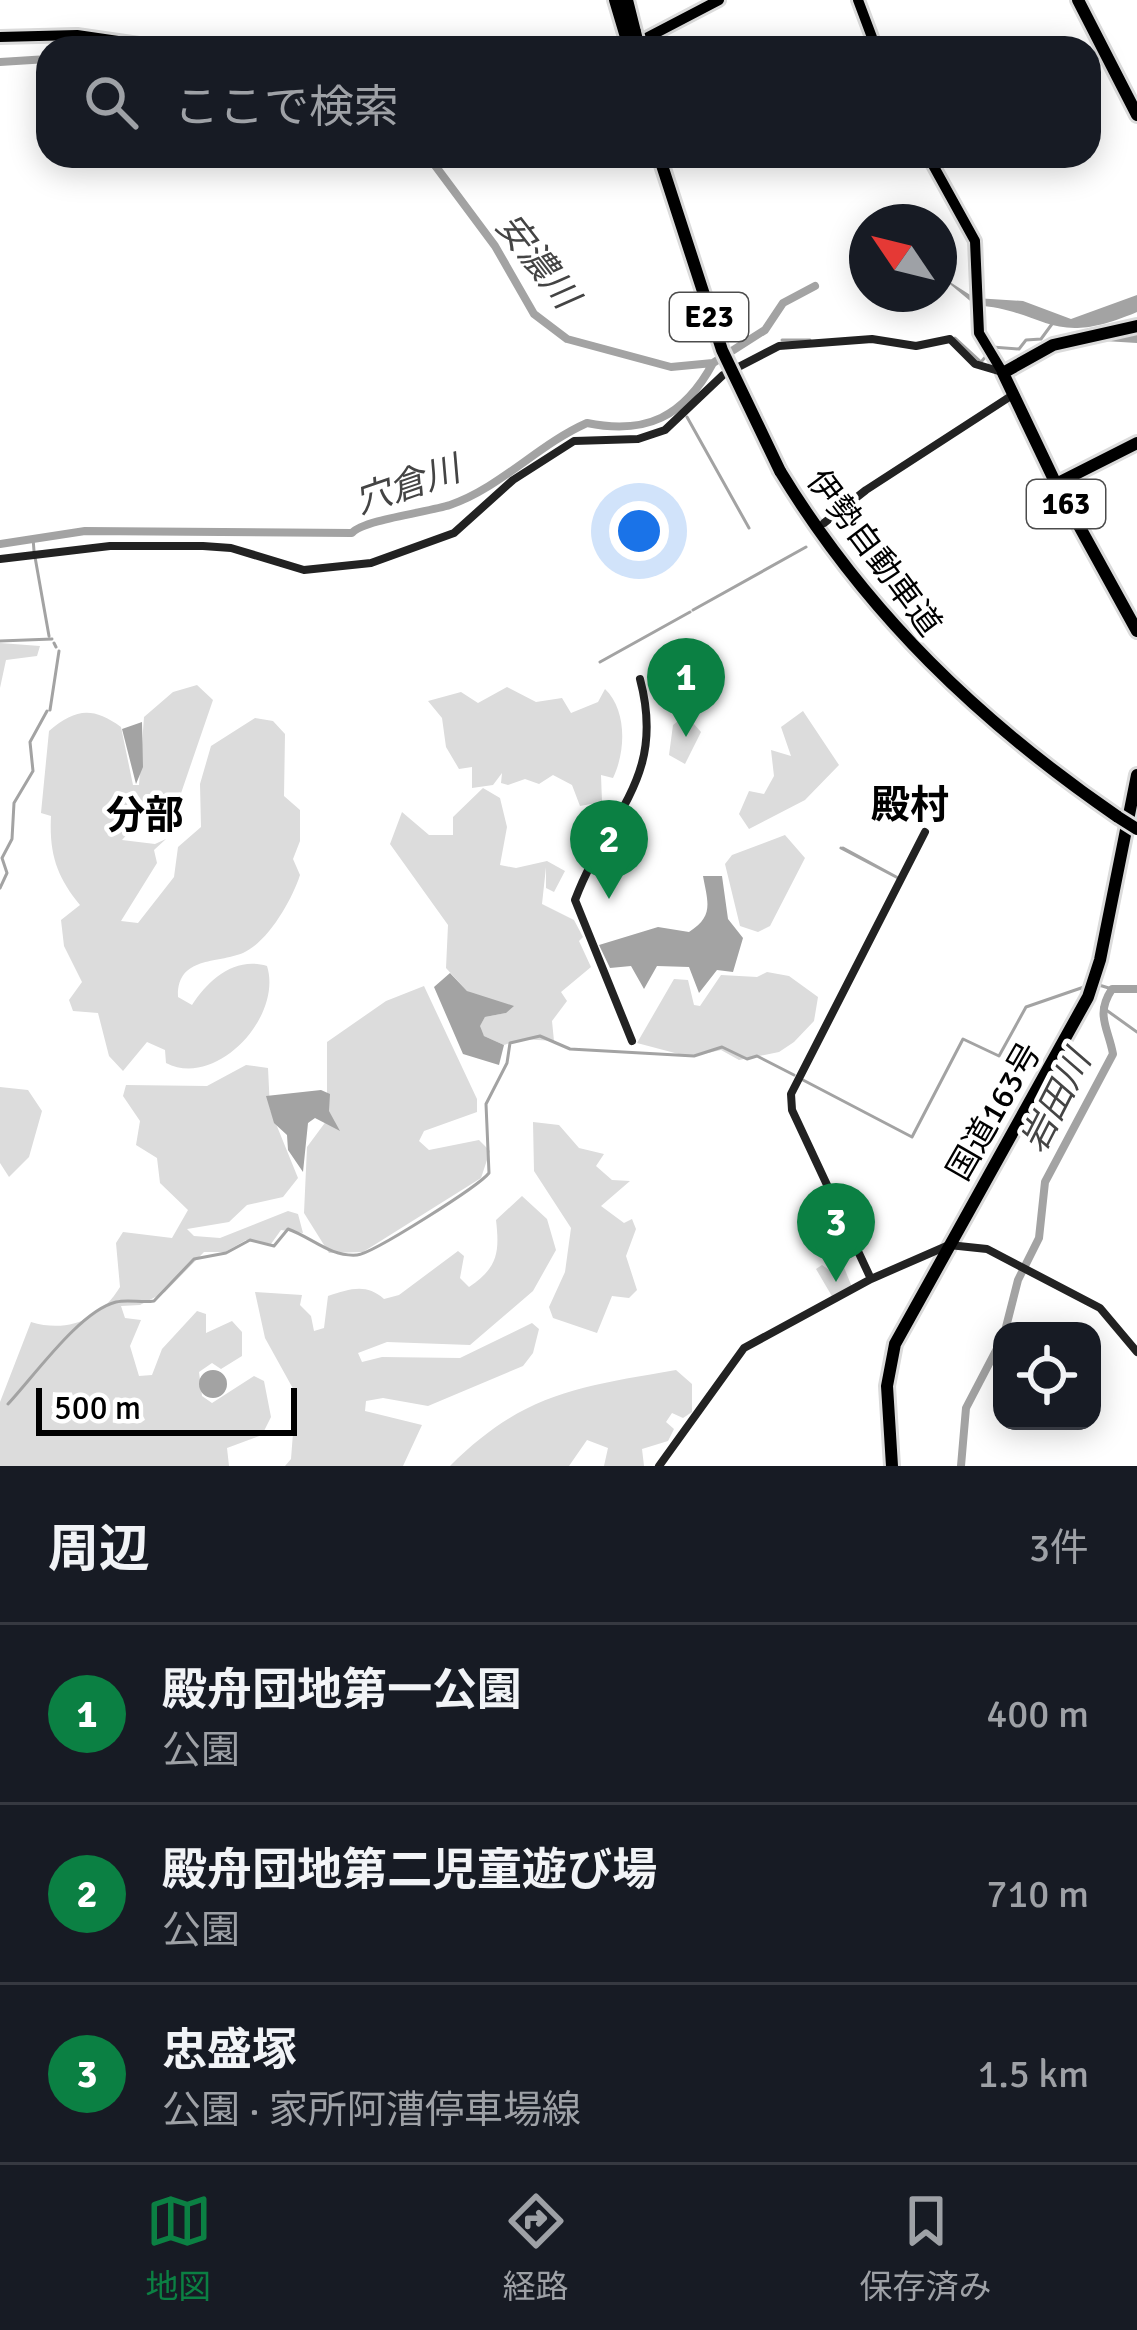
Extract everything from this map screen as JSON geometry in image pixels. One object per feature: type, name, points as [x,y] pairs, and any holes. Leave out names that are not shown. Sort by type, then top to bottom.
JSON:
[{"type":"highway","points":[[621,0],[629,36]]},
{"type":"highway","points":[[1077,2],[1095,36]]},
{"type":"highway","points":[[1101,47],[1137,115]]},
{"type":"highway","name":"伊勢自動車道","points":[[666,168],[722,350],[782,469],[830,549],[887,616],[994,725],[1102,802],[1130,816]]},
{"type":"highway","points":[[1004,373],[1053,345],[1137,326]]},
{"type":"highway","name":"163","points":[[1004,373],[1056,484],[1137,631]]},
{"type":"highway","name":"163","points":[[1056,484],[1137,443]]},
{"type":"highway","name":"国道163号","points":[[892,1466],[887,1385],[892,1355],[1088,997],[1137,775]]},
{"type":"main road","points":[[642,36],[705,0]]},
{"type":"main road","points":[[644,36],[719,0]]},
{"type":"main road","points":[[858,0],[872,36]]},
{"type":"main road","points":[[0,37],[36,36]]},
{"type":"main road","points":[[38,36],[84,36]]},
{"type":"main road","points":[[935,168],[973,235],[980,274],[977,317],[984,344],[1004,373]]},
{"type":"main road","points":[[0,559],[110,546],[203,546],[231,548],[304,570],[371,563],[447,537],[513,480],[574,441],[632,440],[665,430],[723,375],[779,346],[872,339],[916,346],[950,339],[974,363],[1004,373]]},
{"type":"main road","points":[[824,523],[866,490],[1011,396]]},
{"type":"main road","points":[[632,1041],[575,900],[646,756],[650,726],[640,680]]},
{"type":"main road","points":[[871,1279],[792,1110],[791,1089],[925,832]]},
{"type":"main road","points":[[659,1466],[744,1348],[871,1279],[949,1245],[982,1247],[1114,1318],[1137,1352]]},
{"type":"shaded area","points":[[957,286],[975,298],[1023,301],[1071,319],[1137,295],[1137,312],[1085,327],[1051,325],[975,305]]},
{"type":"shaded area","points":[[0,643],[40,646],[37,656],[6,660],[0,688]]},
{"type":"shaded area","points":[[197,685],[213,700],[167,834],[143,816],[122,840],[155,844],[166,839],[154,850],[157,863],[121,921],[138,923],[174,877],[178,847],[201,827],[200,784],[211,746],[255,718],[273,721],[285,734],[284,796],[300,810],[300,841],[293,859],[300,875],[285,908],[261,940],[243,953],[191,968],[179,984],[178,997],[192,1005],[206,987],[233,967],[267,966],[265,1006],[241,1043],[205,1066],[185,1068],[166,1063],[165,1050],[147,1042],[123,1071],[109,1056],[98,1013],[73,1011],[69,1000],[82,982],[64,946],[61,920],[80,905],[56,864],[51,816],[41,813],[49,731],[84,713],[111,720],[121,727],[133,785],[139,785],[144,717],[173,692]]},
{"type":"shaded area","points":[[507,687],[536,702],[562,698],[571,713],[598,702],[605,689],[621,719],[622,744],[613,778],[601,775],[602,802],[580,806],[572,785],[553,775],[539,784],[525,779],[508,785],[501,783],[502,773],[493,785],[472,788],[472,767],[459,769],[446,747],[442,718],[428,701],[461,692],[478,703]]},
{"type":"shaded area","points":[[803,711],[839,765],[805,800],[749,829],[739,814],[749,791],[764,794],[774,776],[771,750],[791,756],[781,727]]},
{"type":"shaded area","points":[[686,715],[701,732],[685,764],[669,755],[673,725]]},
{"type":"shaded area","points":[[142,722],[143,767],[136,784],[122,729]]},
{"type":"shaded area","points":[[483,788],[500,798],[507,827],[500,865],[516,868],[547,861],[565,871],[554,892],[546,888],[546,867],[542,904],[574,920],[591,967],[561,992],[567,1001],[552,1021],[554,1041],[522,1039],[504,1045],[484,1036],[479,1027],[485,1017],[506,1013],[467,991],[446,968],[448,925],[390,844],[402,812],[429,835],[453,835],[453,817]]},
{"type":"shaded area","points":[[785,835],[805,858],[770,926],[758,932],[740,926],[725,864],[732,855]]},
{"type":"shaded area","points":[[703,876],[722,876],[728,919],[743,938],[733,972],[717,970],[699,993],[689,967],[657,966],[644,989],[631,966],[610,968],[599,945],[658,927],[689,932],[697,926],[707,908]]},
{"type":"shaded area","points":[[767,972],[789,976],[818,997],[814,1021],[779,1052],[739,1060],[721,1050],[690,1057],[637,1043],[674,979],[688,980],[694,1005],[700,1006],[721,975],[757,977]]},
{"type":"shaded area","points":[[450,973],[467,991],[514,1006],[506,1013],[485,1017],[480,1026],[484,1036],[504,1045],[499,1065],[463,1054],[434,987]]},
{"type":"shaded area","points":[[424,986],[477,1099],[477,1112],[424,1131],[419,1141],[429,1150],[479,1140],[490,1151],[481,1178],[363,1252],[329,1253],[304,1213],[307,1147],[327,1120],[327,1042],[386,1001]]},
{"type":"shaded area","points":[[246,1065],[268,1068],[270,1109],[298,1178],[283,1197],[247,1205],[229,1222],[187,1229],[194,1236],[220,1238],[288,1211],[298,1214],[303,1233],[281,1230],[271,1244],[246,1240],[225,1252],[204,1252],[165,1292],[140,1305],[121,1306],[125,1318],[141,1320],[130,1346],[139,1376],[152,1375],[162,1349],[197,1311],[206,1314],[206,1333],[232,1321],[242,1332],[242,1356],[221,1369],[212,1363],[199,1372],[202,1396],[212,1403],[254,1376],[264,1381],[271,1417],[262,1435],[227,1448],[229,1466],[0,1466],[0,1402],[31,1322],[70,1324],[103,1308],[120,1287],[116,1243],[123,1232],[172,1238],[188,1210],[160,1183],[157,1158],[136,1145],[140,1121],[123,1096],[126,1085],[207,1086]]},
{"type":"shaded area","points":[[0,1087],[28,1090],[42,1111],[29,1157],[9,1177],[0,1163]]},
{"type":"shaded area","points":[[321,1090],[330,1094],[329,1111],[340,1131],[315,1118],[308,1123],[303,1172],[288,1150],[287,1135],[274,1123],[266,1096]]},
{"type":"shaded area","points":[[533,1122],[559,1125],[579,1148],[604,1154],[596,1166],[612,1180],[630,1181],[601,1206],[624,1223],[632,1219],[636,1229],[626,1256],[637,1290],[629,1298],[612,1296],[597,1333],[553,1318],[549,1307],[565,1272],[571,1228],[534,1171]]},
{"type":"shaded area","points":[[522,1196],[547,1219],[556,1250],[533,1291],[470,1345],[387,1342],[358,1353],[362,1362],[382,1357],[460,1358],[532,1323],[539,1329],[533,1353],[523,1366],[428,1406],[383,1398],[366,1401],[365,1411],[422,1425],[403,1466],[285,1466],[291,1459],[296,1394],[265,1338],[255,1292],[302,1295],[300,1305],[311,1316],[314,1331],[324,1328],[328,1296],[358,1289],[384,1299],[399,1295],[458,1251],[464,1256],[460,1278],[469,1287],[494,1259],[496,1220]]},
{"type":"shaded area","points":[[822,1265],[832,1272],[843,1265],[852,1287],[833,1298],[816,1269]]},
{"type":"shaded area","points":[[213,1370],[223,1374],[227,1384],[223,1394],[213,1398],[203,1394],[199,1384],[203,1374]]},
{"type":"shaded area","points":[[676,1370],[692,1384],[692,1412],[683,1418],[672,1413],[666,1422],[674,1429],[668,1441],[642,1449],[644,1466],[604,1466],[608,1448],[587,1440],[569,1466],[450,1466],[528,1408],[581,1389]]},
{"type":"waterway","name":"安濃川","points":[[0,62],[36,60]]},
{"type":"waterway","name":"安濃川","points":[[437,168],[495,246],[534,314],[567,339],[671,367],[713,363],[765,330],[783,303],[815,286]]},
{"type":"waterway","points":[[992,347],[1019,349],[1026,340],[1041,339],[1052,324]]},
{"type":"waterway","points":[[1105,337],[1137,339]]},
{"type":"waterway","points":[[955,338],[981,362],[987,355]]},
{"type":"waterway","points":[[782,340],[810,340]]},
{"type":"waterway","name":"穴倉川","points":[[0,544],[85,531],[352,533],[468,497],[587,423],[628,426],[661,418],[689,397],[713,363]]},
{"type":"waterway","points":[[687,417],[749,528]]},
{"type":"waterway","points":[[33,538],[34,551]]},
{"type":"waterway","points":[[693,610],[806,547]]},
{"type":"waterway","points":[[35,557],[49,636]]},
{"type":"waterway","points":[[600,662],[690,612]]},
{"type":"waterway","points":[[0,641],[52,639]]},
{"type":"waterway","points":[[54,643],[56,647]]},
{"type":"waterway","points":[[50,710],[59,651]]},
{"type":"waterway","points":[[0,888],[7,873],[2,858],[12,839],[14,803],[33,771],[30,742],[47,711]]},
{"type":"waterway","points":[[841,848],[900,879],[843,848]]},
{"type":"waterway","points":[[1099,985],[1112,989]]},
{"type":"waterway","points":[[803,1080],[912,1137],[963,1039],[999,1056],[1026,1007],[1084,987]]},
{"type":"waterway","name":"岩田川","points":[[1007,1322],[1018,1280],[1039,1238],[1045,1182],[1113,1054],[1104,1021],[1107,998],[1112,989],[1137,989]]},
{"type":"waterway","points":[[1102,1007],[1137,1032]]},
{"type":"waterway","points":[[8,1404],[88,1318],[116,1302],[154,1301],[194,1259],[226,1253],[250,1240],[274,1246],[288,1229],[330,1250],[357,1255],[466,1191],[489,1173],[486,1104],[507,1063],[510,1043],[540,1036],[570,1049],[694,1056],[722,1047],[747,1059],[757,1056],[794,1075]]},
{"type":"waterway","name":"岩田川","points":[[961,1466],[966,1408],[993,1356]]},
{"type":"place","name":"殿舟団地第一公園","points":[[686,737]]},
{"type":"place","name":"殿舟団地第二児童遊び場","points":[[609,899]]},
{"type":"place","name":"忠盛塚","points":[[836,1282]]},
{"type":"district","name":"殿村","points":[[910,804]]},
{"type":"district","name":"分部","points":[[145,814]]}]
